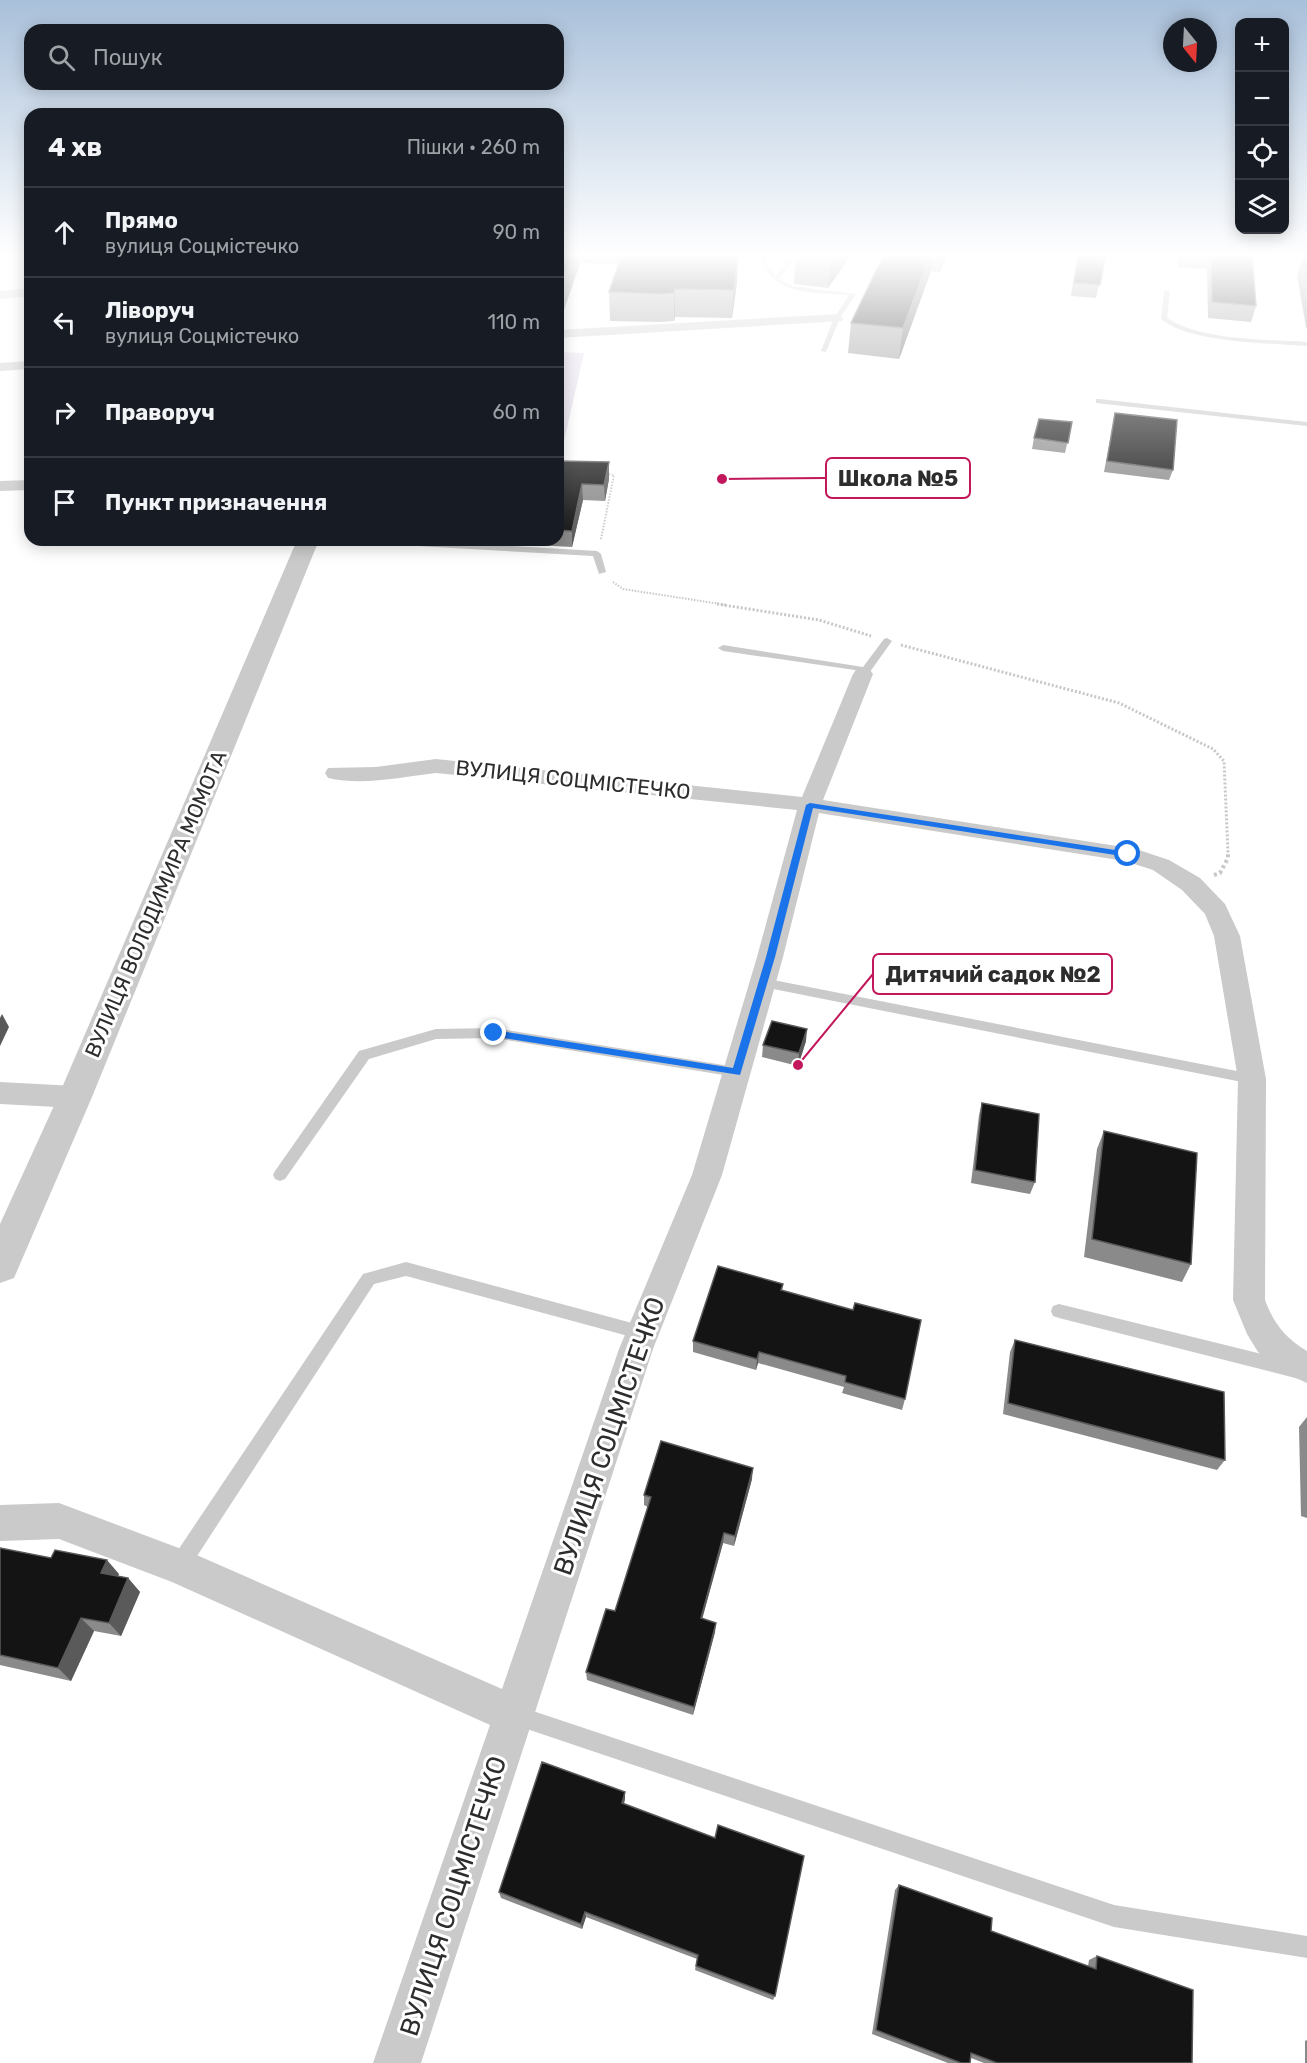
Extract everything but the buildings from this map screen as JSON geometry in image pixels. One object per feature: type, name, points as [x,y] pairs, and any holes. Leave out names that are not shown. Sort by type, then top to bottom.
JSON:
[{"type":"street","points":[[0,366],[24,365]]},
{"type":"street","points":[[0,486],[24,485]]},
{"type":"street","name":"ВУЛИЦЯ ВОЛОДИМИРА МОМОТА","points":[[0,1266],[75,1096],[305,546]]},
{"type":"street","name":"ВУЛИЦЯ СОЦМІСТЕЧКО","points":[[398,2063],[643,1333],[707,1175],[763,982],[810,805],[863,674]]},
{"type":"street","name":"ВУЛИЦЯ СОЦМІСТЕЧКО","points":[[336,773],[376,774],[436,766],[810,805],[1128,854],[1161,865],[1191,884],[1216,910],[1227,936],[1252,1079],[1249,1300],[1259,1328],[1283,1355],[1307,1368]]},
{"type":"street","points":[[0,1093],[75,1096]]},
{"type":"street","points":[[0,1523],[59,1521],[179,1566],[513,1715]]},
{"type":"lane","points":[[1099,401],[1307,424]]},
{"type":"lane","points":[[464,546],[597,554],[602,572]]},
{"type":"lane","points":[[723,648],[858,668],[863,674],[887,641]]},
{"type":"lane","points":[[763,982],[1252,1079]]},
{"type":"lane","points":[[280,1175],[364,1055],[436,1034],[494,1033],[736,1072]]},
{"type":"lane","points":[[179,1566],[369,1279],[406,1269],[643,1333]]},
{"type":"lane","points":[[1059,1311],[1307,1373]]},
{"type":"lane","points":[[513,1715],[1114,1916],[1307,1947]]},
{"type":"path","points":[[597,554],[614,475],[603,474]]},
{"type":"path","points":[[602,572],[622,589],[819,620],[887,641],[1119,703],[1213,749],[1224,761],[1228,858],[1220,873],[1191,884]]},
{"type":"shaded area","points":[[564,352],[584,353],[564,441]]},
{"type":"place","name":"Школа №5","points":[[722,479]]},
{"type":"place","name":"Дитячий садок №2","points":[[798,1065]]},
{"type":"route","points":[[494,1033],[736,1072],[770,957],[810,805],[1128,854]]}]
